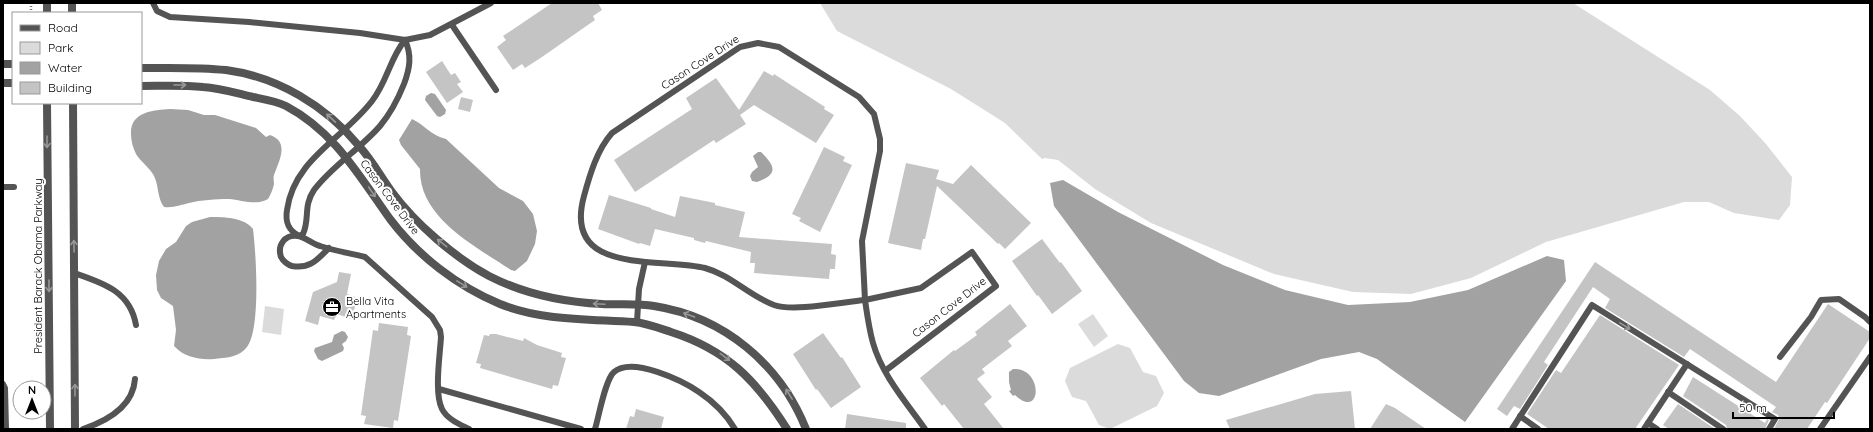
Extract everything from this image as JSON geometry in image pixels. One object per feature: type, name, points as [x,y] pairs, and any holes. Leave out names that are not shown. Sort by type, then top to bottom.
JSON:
[{"type":"street","name":"Cason Cove Drive","points":[[142,68],[226,70],[254,76],[280,86],[302,97],[324,111],[344,130],[359,146],[392,192],[432,234],[461,257],[488,275],[516,288],[561,300],[600,304],[653,306],[680,312],[707,321],[743,343],[773,372],[788,393],[806,429]]},
{"type":"street","name":"Cason Cove Drive","points":[[142,86],[205,87],[284,105],[321,129],[360,174],[392,220],[418,250],[450,277],[475,292],[520,311],[555,318],[637,322],[686,336],[718,352],[751,379],[787,429]]},
{"type":"street","name":"President Barack Obama Parkway","points":[[47,104],[50,429]]},
{"type":"street","points":[[73,104],[75,429]]},
{"type":"lane","points":[[153,3],[157,11],[170,17],[249,22],[360,33],[405,40],[418,39],[430,35],[452,25],[491,3]]},
{"type":"lane","points":[[452,25],[496,90]]},
{"type":"lane","points":[[405,40],[398,49],[384,82],[372,102],[300,173],[290,194],[286,221],[293,232],[310,243],[361,256],[368,260],[437,322],[441,337],[439,389],[441,408],[447,416],[456,423],[469,429]]},
{"type":"lane","name":"Cason Cove Drive","points":[[299,236],[303,234],[306,228],[307,204],[320,183],[379,126],[389,113],[401,90],[410,60],[410,50],[405,40]]},
{"type":"lane","name":"Cason Cove Drive","points":[[886,371],[996,286],[972,252],[921,288],[865,300],[805,306],[780,306],[764,300],[716,271],[691,266],[645,262],[602,253],[592,246],[585,238],[581,220],[582,203],[600,148],[612,133],[740,47],[753,44],[768,44],[779,47],[859,97],[874,114],[880,139],[880,150],[862,241],[865,300],[873,344],[886,371],[925,429]]},
{"type":"lane","points":[[3,187],[14,187]]},
{"type":"lane","points":[[299,236],[289,236],[283,240],[279,249],[282,258],[289,265],[302,268],[313,263],[329,248]]},
{"type":"lane","points":[[637,322],[638,305],[645,262]]},
{"type":"lane","points":[[74,273],[102,283],[119,294],[131,308],[136,325]]},
{"type":"lane","points":[[1780,356],[1811,318],[1821,300],[1838,299],[1866,317],[1870,322]]},
{"type":"lane","points":[[1512,429],[1592,305],[1775,419],[1768,429]]},
{"type":"lane","points":[[1820,429],[1870,357]]},
{"type":"lane","points":[[1644,429],[1687,364]]},
{"type":"lane","points":[[595,429],[609,380],[614,372],[621,368],[633,366],[664,374],[682,381],[700,392],[717,406],[730,420],[735,429]]},
{"type":"lane","points":[[82,429],[108,418],[126,404],[135,386],[135,378]]},
{"type":"lane","points":[[3,384],[5,388],[6,429]]},
{"type":"lane","points":[[439,389],[581,429]]},
{"type":"lane","points":[[1668,392],[1722,429]]},
{"type":"lane","points":[[1520,416],[1538,429]]},
{"type":"lane","points":[[1648,423],[1657,429]]},
{"type":"green space","points":[[820,3],[1573,3],[1710,90],[1740,116],[1766,144],[1792,177],[1790,205],[1779,220],[1734,213],[1709,202],[1684,202],[1546,242],[1471,278],[1411,294],[1353,292],[1274,274],[1151,223],[1095,189],[1058,160],[1042,159],[1005,123],[951,89],[837,31]]},
{"type":"green space","points":[[265,306],[284,309],[281,335],[262,332]]},
{"type":"green space","points":[[1093,314],[1108,336],[1094,347],[1078,324]]},
{"type":"green space","points":[[1118,344],[1130,348],[1143,372],[1156,376],[1164,393],[1157,406],[1110,429],[1099,425],[1086,401],[1072,397],[1065,381],[1070,368]]},
{"type":"water","points":[[431,93],[435,94],[446,110],[445,114],[440,117],[437,116],[425,100],[426,96]]},
{"type":"water","points":[[157,110],[188,110],[204,115],[215,115],[256,128],[266,137],[270,135],[276,138],[280,142],[281,152],[274,176],[273,188],[268,199],[259,202],[249,202],[229,199],[214,199],[174,207],[164,207],[160,200],[154,176],[135,152],[131,134],[134,121],[138,117]]},
{"type":"water","points":[[412,119],[436,135],[446,139],[499,188],[523,201],[533,214],[537,231],[535,244],[527,261],[515,271],[481,251],[452,229],[439,216],[429,202],[422,186],[420,169],[401,145],[399,140]]},
{"type":"water","points":[[758,152],[761,152],[772,165],[772,172],[769,176],[757,182],[752,181],[750,176],[758,167],[753,156]]},
{"type":"water","points":[[1063,180],[1118,212],[1223,265],[1285,290],[1348,305],[1410,302],[1468,290],[1547,256],[1564,260],[1566,281],[1465,422],[1377,359],[1359,352],[1321,359],[1219,396],[1199,393],[1184,381],[1054,206],[1050,183]]},
{"type":"water","points":[[210,217],[239,220],[249,225],[253,229],[256,308],[251,338],[247,347],[236,355],[208,359],[192,357],[182,353],[174,346],[176,330],[173,306],[161,298],[157,290],[156,275],[159,261],[166,249],[176,242],[186,226],[192,222]]},
{"type":"water","points":[[342,331],[345,332],[348,337],[342,344],[344,348],[343,351],[322,361],[318,359],[314,351],[315,348],[332,342],[334,335]]},
{"type":"water","points":[[1013,369],[1023,371],[1030,376],[1034,383],[1036,391],[1034,398],[1030,402],[1024,401],[1015,395],[1013,396],[1009,391],[1011,390],[1009,372]]},
{"type":"building","points":[[552,3],[598,3],[602,10],[593,16],[595,20],[542,57],[525,68],[522,64],[513,70],[497,47],[506,40],[503,36]]},
{"type":"building","points":[[442,61],[451,75],[455,73],[461,82],[457,84],[463,92],[447,103],[426,72]]},
{"type":"building","points":[[764,71],[773,76],[774,74],[825,107],[824,109],[834,115],[816,143],[754,105],[740,115],[746,124],[716,143],[714,140],[635,192],[614,160],[692,109],[686,98],[716,78],[739,110]]},
{"type":"building","points":[[461,97],[473,100],[470,112],[458,109]]},
{"type":"building","points":[[824,147],[845,157],[843,161],[852,165],[820,232],[799,221],[801,218],[792,214]]},
{"type":"building","points":[[906,163],[939,170],[936,179],[953,184],[971,165],[1031,223],[1005,249],[937,186],[925,239],[923,239],[921,250],[888,243]]},
{"type":"building","points":[[609,195],[675,217],[680,196],[715,203],[715,205],[745,212],[739,237],[832,244],[831,254],[836,255],[835,269],[830,269],[829,279],[754,273],[755,263],[750,263],[751,252],[706,241],[705,243],[694,240],[694,238],[655,229],[650,246],[639,244],[598,229]]},
{"type":"building","points":[[1042,239],[1082,291],[1052,314],[1012,261]]},
{"type":"building","points":[[1595,262],[1776,382],[1828,304],[1870,332],[1870,338],[1827,403],[1825,402],[1807,429],[1774,429],[1779,419],[1778,415],[1772,412],[1776,407],[1690,349],[1684,357],[1605,308],[1610,299],[1593,287],[1544,362],[1548,365],[1520,409],[1514,406],[1507,416],[1497,409]]},
{"type":"building","name":"Bella Vita Apartments","points":[[339,272],[351,274],[347,294],[358,298],[351,319],[337,314],[334,320],[320,316],[318,325],[305,321],[313,292],[337,282]]},
{"type":"building","points":[[1010,304],[1027,326],[1008,341],[1012,346],[982,369],[985,373],[977,379],[992,397],[984,404],[1004,429],[964,429],[944,404],[942,406],[920,378],[954,350],[955,351],[977,335],[975,332]]},
{"type":"building","points":[[1600,315],[1679,365],[1635,429],[1549,429],[1527,414],[1556,370],[1561,373]]},
{"type":"building","points":[[379,323],[408,327],[407,335],[411,336],[398,421],[394,420],[393,428],[364,424],[366,416],[361,415],[373,330],[378,331]]},
{"type":"building","points":[[823,333],[841,358],[842,357],[861,387],[831,408],[817,389],[816,390],[793,354]]},
{"type":"building","points":[[490,334],[496,334],[523,341],[524,338],[537,345],[562,353],[561,357],[566,358],[558,386],[553,385],[552,389],[480,368],[481,364],[476,363],[484,335],[489,336]]},
{"type":"building","points":[[1693,377],[1765,423],[1767,419],[1769,420],[1765,429],[1727,429],[1726,425],[1683,396]]},
{"type":"building","points":[[1351,391],[1355,429],[1230,429],[1226,420],[1315,394]]},
{"type":"building","points":[[1386,404],[1395,408],[1426,429],[1370,429]]},
{"type":"building","points":[[1678,404],[1715,429],[1669,429],[1663,425]]},
{"type":"building","points":[[636,409],[664,417],[661,429],[626,429],[630,416],[634,417]]},
{"type":"building","points":[[847,414],[906,423],[906,429],[845,429]]},
{"type":"place","name":"Bella Vita Apartments","points":[[332,307]]}]
